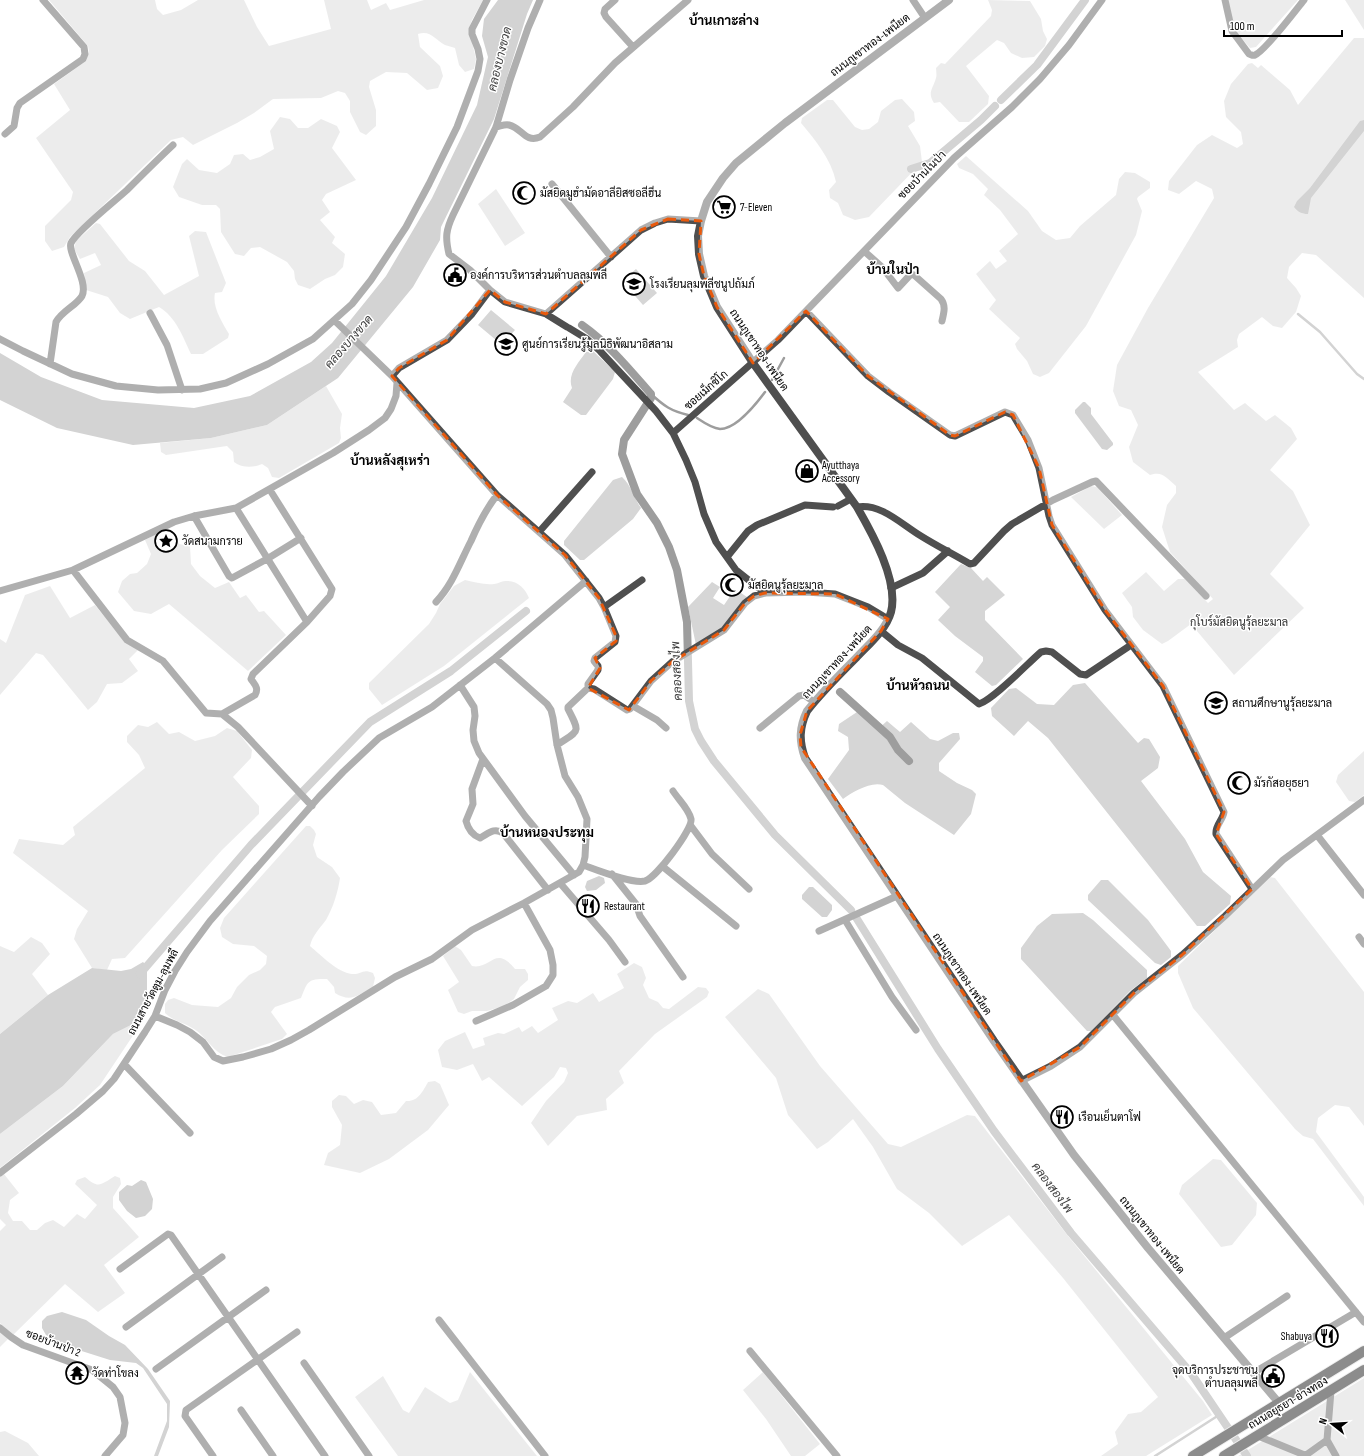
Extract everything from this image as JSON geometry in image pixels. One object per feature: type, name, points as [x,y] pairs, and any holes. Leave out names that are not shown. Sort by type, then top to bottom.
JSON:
[{"type":"main road","name":"ถนนอยุธยา-อ่างทอง","points":[[1193,1456],[1364,1351]]},
{"type":"main road","name":"ถนนอยุธยา-อ่างทอง","points":[[1224,1456],[1364,1370]]},
{"type":"street","points":[[5,134],[14,126],[17,108],[20,103],[83,59],[85,54],[84,47],[43,0]]},
{"type":"street","points":[[0,339],[23,352],[72,374],[116,386],[158,390],[182,390],[200,389],[226,383],[313,339],[337,323],[371,280],[406,227],[458,127],[478,71],[480,59],[472,34],[472,29],[487,0]]},
{"type":"street","points":[[540,0],[528,28],[496,127],[447,228],[445,240],[449,254],[470,270],[490,290],[505,302],[546,314],[587,339],[600,350],[656,411],[673,433],[695,482],[704,514],[713,535],[736,570],[765,593]]},
{"type":"street","points":[[615,0],[605,9],[604,13],[633,47]]},
{"type":"street","points":[[496,127],[507,124],[515,127],[527,137],[535,140],[540,137],[615,63],[688,0]]},
{"type":"street","points":[[913,0],[926,18]]},
{"type":"street","name":"ถนนภูเขาทอง-เพนียด","points":[[949,0],[785,123],[736,163],[723,178],[707,202],[700,221],[698,236],[699,254],[706,283],[717,307],[753,363],[857,507],[869,527],[883,557],[891,588],[892,605],[888,620],[881,631],[806,711],[802,722],[800,735],[801,747],[805,758],[1021,1081],[1083,1167],[1148,1248],[1278,1403]]},
{"type":"street","name":"ซอยบ้านในป่า","points":[[753,363],[778,340],[954,158],[1012,107],[1040,79],[1069,45],[1102,0]]},
{"type":"street","points":[[1225,0],[1232,31],[1252,56],[1256,55],[1266,45],[1304,0]]},
{"type":"street","points":[[50,364],[56,322],[59,316],[80,298],[83,292],[80,273],[71,249],[72,242],[173,145]]},
{"type":"street","points":[[552,184],[611,257]]},
{"type":"street","points":[[546,314],[641,230],[655,223],[668,219],[700,221]]},
{"type":"street","points":[[864,251],[882,266],[898,288],[911,274],[941,298],[945,308],[942,321]]},
{"type":"street","points":[[392,376],[404,365],[447,340],[472,314],[490,290]]},
{"type":"street","points":[[806,311],[868,376],[950,434],[955,436],[1005,412],[1013,415],[1028,440],[1039,468],[1052,525],[1105,610],[1163,686],[1224,812],[1217,827],[1216,834],[1252,889]]},
{"type":"street","points":[[150,314],[167,345],[182,390]]},
{"type":"street","points":[[337,323],[392,376],[497,495],[565,555],[586,581],[604,607],[616,636],[616,640],[595,658],[594,661],[598,666],[598,670],[588,684],[588,688],[568,706],[578,728],[576,732],[557,745]]},
{"type":"street","name":"ซอยเม็กซิโก","points":[[673,433],[753,363]]},
{"type":"street","points":[[0,591],[73,570],[169,524],[194,516],[236,508],[333,453],[385,418],[391,409],[396,396],[397,383]]},
{"type":"street","points":[[539,532],[592,472]]},
{"type":"street","points":[[857,507],[870,506],[881,510],[970,564],[974,563],[1012,524],[1092,482],[1096,482],[1206,596]]},
{"type":"street","points":[[73,570],[126,640],[163,661],[206,713],[222,714],[255,695],[257,687],[251,679],[253,674],[307,622],[330,596],[332,589],[270,490]]},
{"type":"street","points":[[436,602],[445,592],[487,508],[497,495]]},
{"type":"street","points":[[727,557],[748,531],[757,525],[805,505],[835,506],[850,499]]},
{"type":"street","points":[[236,508],[307,622]]},
{"type":"street","points":[[194,516],[229,576],[232,578],[301,538]]},
{"type":"street","points":[[891,588],[923,573],[948,552]]},
{"type":"street","points":[[604,607],[642,580]]},
{"type":"street","name":"ถนนสายวัดตูม-ลุมพลี","points":[[0,1173],[103,1091],[124,1064],[155,1016],[165,990],[187,952],[210,921],[310,803],[379,738],[432,707],[495,658],[586,581]]},
{"type":"street","points":[[588,688],[594,689],[627,710],[630,709],[651,681],[672,662],[724,630],[745,603],[754,596],[765,593],[806,592],[835,594],[868,607],[888,620]]},
{"type":"street","points":[[881,631],[898,645],[922,658],[979,704],[993,696],[1041,652],[1052,652],[1080,674],[1086,675],[1131,645]]},
{"type":"street","points":[[155,1016],[190,1032],[202,1042],[214,1057],[223,1061],[271,1049],[309,1030],[395,977],[432,959],[472,930],[579,872],[585,857],[587,819],[578,797],[565,776],[557,745],[551,710],[547,704],[495,658]]},
{"type":"street","points":[[460,685],[474,707],[474,741],[483,759],[525,816],[574,875]]},
{"type":"street","points":[[760,728],[799,696],[804,695],[814,702]]},
{"type":"street","points":[[632,706],[657,720],[666,728]]},
{"type":"street","points":[[222,714],[238,727],[310,803]]},
{"type":"street","points":[[483,759],[472,789],[473,804],[466,821],[468,828],[474,836],[480,838],[494,830],[499,830],[503,833],[548,890]]},
{"type":"street","points":[[583,865],[633,880],[645,881],[654,876],[691,826],[691,819],[687,810],[673,791]]},
{"type":"street","points":[[1021,1081],[1051,1066],[1080,1047],[1134,993],[1182,955],[1283,860],[1364,800]]},
{"type":"street","points":[[691,826],[712,854],[749,889]]},
{"type":"street","points":[[1317,835],[1364,895]]},
{"type":"street","points":[[662,866],[736,926]]},
{"type":"street","points":[[612,874],[636,904],[640,916],[683,977]]},
{"type":"street","points":[[560,883],[609,940],[625,962]]},
{"type":"street","points":[[819,931],[897,896]]},
{"type":"street","points":[[476,1021],[513,1005],[546,986],[554,975],[550,950],[524,903]]},
{"type":"street","points":[[845,920],[892,997],[916,1030]]},
{"type":"street","points":[[1359,937],[1364,944]]},
{"type":"street","points":[[1113,1015],[1364,1322]]},
{"type":"street","points":[[124,1064],[190,1133]]},
{"type":"street","points":[[120,1269],[168,1234],[171,1235],[325,1456]]},
{"type":"street","points":[[126,1327],[222,1257]]},
{"type":"street","points":[[156,1369],[266,1290]]},
{"type":"street","points":[[1224,1338],[1287,1296]]},
{"type":"street","points":[[1253,1372],[1356,1312]]},
{"type":"street","points":[[439,1320],[545,1456]]},
{"type":"street","name":"ซอยบ้านป่า 2","points":[[0,1328],[10,1337],[23,1345],[92,1370],[113,1387],[120,1397],[125,1423],[123,1435],[105,1456]]},
{"type":"street","points":[[213,1456],[185,1416],[186,1410],[297,1332]]},
{"type":"street","points":[[750,1351],[837,1456]]},
{"type":"street","points":[[304,1363],[369,1456]]},
{"type":"street","points":[[1331,1390],[1327,1440],[1336,1456]]},
{"type":"street","points":[[241,1410],[273,1456]]},
{"type":"street","points":[[1258,1436],[1306,1456],[1327,1440]]},
{"type":"highlighted area","points":[[668,219],[701,221],[699,254],[704,276],[717,307],[753,363],[806,311],[868,376],[950,435],[955,436],[1005,412],[1013,415],[1039,468],[1052,525],[1105,610],[1163,686],[1224,812],[1216,834],[1252,889],[1182,955],[1134,993],[1080,1047],[1021,1081],[801,747],[800,735],[807,711],[881,631],[888,619],[835,594],[765,593],[754,596],[745,603],[724,630],[672,662],[651,681],[629,710],[588,688],[600,668],[595,658],[616,641],[616,636],[599,598],[565,555],[497,495],[392,376],[399,368],[447,340],[490,290],[505,302],[546,314],[641,230]]},
{"type":"green space","points":[[49,0],[155,0],[157,9],[163,15],[181,10],[198,0],[244,0],[257,27],[269,46],[331,29],[324,0],[367,0],[371,10],[386,3],[390,10],[424,0],[483,0],[472,20],[469,29],[476,59],[474,69],[465,72],[459,65],[455,48],[445,45],[430,34],[418,34],[420,47],[440,66],[443,76],[438,88],[427,90],[407,73],[386,72],[370,81],[369,87],[376,110],[376,126],[366,135],[360,132],[350,112],[350,101],[345,93],[338,91],[321,98],[273,99],[237,123],[193,145],[183,137],[171,140],[70,237],[64,247],[52,251],[45,241],[45,226],[71,200],[73,192],[36,138],[70,110],[54,84],[86,61],[89,52],[88,46]]},
{"type":"green space","points":[[988,0],[1030,1],[1041,19],[1043,31],[1047,39],[1045,46],[1034,57],[1022,58],[1011,53],[1004,43],[997,40],[966,66],[989,96],[988,104],[969,122],[959,122],[940,102],[934,103],[932,99],[931,90],[936,77],[936,68],[941,63],[945,64],[991,16],[992,10]]},
{"type":"green space","points":[[1228,0],[1298,0],[1256,47],[1250,48],[1236,32]]},
{"type":"green space","points":[[1345,0],[1364,0],[1364,30]]},
{"type":"green space","name":"กุโบร์มัสยิดนูรุ้ลยะมาล","points":[[1354,38],[1364,38],[1364,298],[1316,255],[1302,253],[1289,267],[1287,278],[1301,296],[1296,312],[1282,328],[1273,326],[1262,317],[1239,334],[1237,340],[1238,347],[1198,372],[1234,410],[1245,403],[1266,421],[1275,415],[1291,428],[1297,439],[1270,470],[1293,491],[1310,525],[1270,574],[1304,608],[1234,675],[1191,624],[1162,644],[1143,630],[1133,617],[1132,607],[1122,593],[1146,572],[1164,591],[1178,579],[1185,579],[1208,603],[1213,599],[1170,552],[1162,527],[1167,505],[1176,493],[1176,486],[1161,475],[1150,475],[1133,462],[1129,447],[1138,425],[1131,410],[1119,406],[1113,391],[1117,365],[1148,308],[1214,198],[1212,189],[1196,181],[1179,194],[1168,190],[1169,181],[1197,145],[1212,135],[1237,148],[1243,144],[1241,132],[1226,117],[1224,101],[1231,84],[1248,64],[1252,63],[1258,68],[1261,65],[1290,90],[1298,105]]},
{"type":"green space","points":[[902,99],[914,112],[915,121],[908,126],[920,146],[922,162],[869,217],[855,220],[843,215],[838,203],[830,198],[829,190],[836,182],[831,166],[827,158],[801,123],[802,118],[827,100],[833,100],[855,127],[862,130],[869,129],[878,122],[881,111],[895,100]]},
{"type":"green space","points":[[280,117],[290,119],[298,128],[308,128],[321,119],[337,126],[340,132],[332,148],[356,180],[326,194],[322,200],[330,212],[320,220],[335,237],[332,243],[345,254],[343,267],[335,275],[325,279],[310,289],[298,285],[295,279],[294,271],[287,262],[260,247],[251,248],[244,256],[235,254],[221,232],[220,209],[216,205],[202,205],[179,197],[173,187],[182,164],[187,159],[199,170],[217,173],[230,164],[234,155],[243,154],[250,160],[260,157],[274,149],[270,131]]},
{"type":"green space","points":[[966,156],[1028,211],[1042,231],[1056,240],[1070,238],[1080,226],[1116,195],[1119,179],[1125,172],[1135,173],[1150,182],[1150,188],[1137,199],[1142,211],[1136,235],[1086,326],[1049,373],[1040,377],[1033,374],[1027,361],[1017,349],[1015,344],[1020,338],[989,309],[996,300],[976,274],[990,261],[996,269],[1007,261],[999,251],[1018,234],[1000,210],[984,195],[988,189],[973,174],[959,168],[957,164]]},
{"type":"green space","points":[[496,189],[525,233],[505,246],[478,204]]},
{"type":"green space","points":[[96,223],[100,224],[129,261],[145,271],[164,295],[199,276],[189,236],[195,231],[206,232],[226,283],[222,292],[215,293],[214,298],[218,314],[229,334],[228,338],[203,354],[191,354],[182,334],[170,316],[159,307],[130,319],[120,313],[108,297],[86,290],[84,273],[101,265],[95,253],[80,259],[74,249],[76,241]]},
{"type":"green space","points":[[636,269],[657,293],[643,305],[622,281]]},
{"type":"green space","points":[[491,310],[515,330],[502,345],[478,325]]},
{"type":"green space","points":[[593,351],[615,372],[613,379],[586,415],[581,415],[563,402],[572,388],[571,378],[577,365],[586,352]]},
{"type":"green space","points":[[326,386],[342,414],[340,428],[341,438],[339,443],[279,478],[272,477],[268,468],[262,464],[248,467],[237,464],[234,462],[233,452],[227,446],[166,455],[161,452],[160,443],[211,438],[267,425]]},
{"type":"green space","points":[[622,477],[628,484],[641,508],[633,519],[584,560],[580,560],[564,545],[564,541],[613,480]]},
{"type":"green space","points":[[1091,486],[1097,487],[1122,515],[1104,529],[1071,497]]},
{"type":"green space","points":[[163,530],[172,531],[179,544],[190,546],[191,564],[200,576],[215,588],[229,582],[240,598],[246,595],[259,612],[264,611],[286,635],[248,671],[169,604],[151,614],[134,611],[118,592],[122,581],[130,574],[137,573],[147,564],[151,554],[145,540]]},
{"type":"green space","points":[[961,564],[971,568],[983,581],[987,577],[1005,595],[985,611],[985,620],[1023,659],[996,685],[992,686],[975,672],[983,661],[983,657],[955,636],[938,620],[950,607],[935,592]]},
{"type":"green space","points":[[465,580],[487,584],[495,584],[502,581],[517,583],[523,588],[529,598],[444,666],[382,705],[369,689],[369,683],[429,624],[440,604],[454,586]]},
{"type":"green space","points":[[712,582],[720,587],[713,598],[724,605],[735,589],[747,597],[723,629],[696,645],[688,607]]},
{"type":"green space","points":[[50,586],[70,618],[95,605],[125,642],[138,650],[129,659],[138,671],[122,683],[107,684],[97,702],[88,710],[43,655],[36,653],[0,695],[0,639],[6,643],[25,595]]},
{"type":"green space","points":[[1085,683],[1138,743],[1144,738],[1149,739],[1160,757],[1158,768],[1141,781],[1185,839],[1203,872],[1231,896],[1230,904],[1205,926],[1197,926],[1048,738],[1028,721],[1014,736],[992,716],[991,708],[1009,689],[1016,688],[1037,704],[1054,705],[1073,685]]},
{"type":"green space","points":[[857,712],[878,729],[887,721],[900,732],[911,722],[930,739],[938,741],[953,733],[959,733],[960,739],[939,763],[939,771],[957,783],[972,790],[976,794],[971,814],[954,835],[905,803],[883,785],[878,784],[867,786],[856,790],[843,799],[828,779],[849,750],[848,737],[838,731],[839,724]]},
{"type":"green space","points":[[157,722],[169,734],[179,732],[195,741],[215,736],[227,728],[237,731],[252,750],[251,758],[233,777],[259,806],[259,814],[222,850],[125,958],[112,959],[107,970],[92,968],[74,939],[77,929],[88,911],[13,853],[19,839],[63,845],[75,835],[73,827],[145,768],[139,755],[127,742],[127,736],[138,725],[148,727]]},
{"type":"green space","points":[[1364,751],[1364,795],[1355,802],[1349,801],[1336,782],[1338,775]]},
{"type":"green space","points":[[306,826],[310,826],[316,834],[313,845],[317,857],[332,867],[340,878],[337,894],[331,910],[326,920],[314,935],[310,946],[330,963],[346,973],[355,974],[366,971],[373,973],[375,978],[373,987],[350,998],[335,993],[334,987],[327,979],[309,982],[301,998],[275,1007],[271,1012],[287,1034],[282,1039],[228,1057],[218,1052],[199,1032],[168,1016],[165,1013],[165,1004],[168,1000],[174,998],[192,1005],[218,1007],[231,998],[237,987],[249,975],[260,970],[266,964],[267,956],[254,946],[233,944],[222,937],[220,928],[224,918]]},
{"type":"green space","points":[[1270,877],[1275,878],[1364,992],[1364,1126],[1349,1107],[1335,1105],[1318,1118],[1316,1132],[1364,1197],[1364,1206],[1313,1139],[1303,1136],[1295,1129],[1193,1008],[1178,973],[1178,966]]},
{"type":"green space","points":[[1101,880],[1108,880],[1148,920],[1171,951],[1171,957],[1161,965],[1155,963],[1088,900],[1088,895]]},
{"type":"green space","points":[[1083,913],[1093,920],[1147,970],[1147,978],[1130,991],[1091,1031],[1087,1031],[1021,959],[1021,948],[1037,926],[1052,914]]},
{"type":"green space","points":[[31,937],[42,943],[50,954],[32,974],[48,995],[0,1034],[0,946],[14,952]]},
{"type":"green space","points":[[455,946],[461,950],[472,966],[484,965],[498,958],[503,959],[515,969],[525,969],[528,974],[528,980],[520,987],[514,999],[504,1006],[487,1011],[472,1011],[464,1014],[458,1012],[448,990],[459,982],[443,956]]},
{"type":"green space","points":[[634,963],[642,967],[646,978],[643,985],[649,998],[658,1002],[663,1008],[669,1009],[698,987],[706,988],[709,992],[707,997],[655,1034],[619,1071],[624,1083],[606,1099],[607,1110],[577,1116],[548,1146],[531,1123],[546,1101],[564,1082],[568,1073],[566,1068],[560,1067],[554,1077],[522,1106],[489,1077],[482,1081],[473,1064],[457,1070],[442,1067],[438,1050],[445,1041],[465,1032],[473,1049],[485,1045],[483,1038],[498,1033],[504,1034],[519,1027],[522,1032],[532,1026],[538,1033],[558,1020],[552,1008],[568,1001],[577,1003],[593,993],[599,1002],[624,988],[617,974]]},
{"type":"green space","points":[[758,989],[769,994],[820,1066],[888,1144],[901,1147],[967,1115],[975,1116],[1068,1236],[1203,1401],[1212,1415],[1146,1456],[1101,1456],[1118,1444],[1115,1432],[1128,1414],[1141,1412],[1158,1397],[1063,1278],[1009,1215],[962,1246],[929,1213],[897,1189],[873,1147],[853,1119],[828,1142],[817,1149],[788,1115],[776,1078],[725,1017]]},
{"type":"green space","points":[[139,1015],[140,1025],[100,1085],[75,1108],[0,1168],[0,1134],[63,1086],[113,1034],[131,1025]]},
{"type":"green space","points":[[435,1081],[440,1084],[449,1105],[428,1130],[389,1159],[360,1173],[324,1165],[328,1153],[340,1145],[342,1125],[332,1107],[332,1101],[339,1095],[346,1096],[354,1104],[363,1100],[372,1102],[381,1115],[396,1113],[406,1101],[417,1098],[428,1082]]},
{"type":"green space","points":[[1213,1159],[1221,1160],[1257,1203],[1256,1215],[1232,1245],[1221,1247],[1179,1194],[1182,1185]]},
{"type":"green space","points":[[4,1174],[19,1193],[10,1200],[8,1213],[13,1221],[22,1221],[30,1230],[37,1230],[45,1223],[53,1220],[64,1227],[77,1214],[85,1219],[97,1205],[75,1184],[77,1180],[85,1177],[93,1183],[100,1184],[115,1176],[120,1178],[121,1184],[113,1197],[113,1208],[139,1237],[104,1265],[125,1293],[98,1312],[65,1284],[13,1335],[0,1323],[0,1231],[6,1225],[0,1219],[0,1177]]},
{"type":"green space","points":[[0,1331],[8,1339],[0,1347]]},
{"type":"green space","points":[[470,1372],[537,1456],[398,1456],[355,1397],[383,1376],[403,1410],[409,1413],[425,1387],[450,1403],[458,1400]]},
{"type":"green space","points":[[763,1372],[820,1444],[805,1456],[791,1456],[766,1419],[743,1390]]},
{"type":"green space","points":[[1364,1378],[1364,1456],[1238,1456]]},
{"type":"green space","points":[[5,1431],[28,1443],[39,1456],[0,1456],[0,1432]]},
{"type":"water","name":"คลองบางขวด","points":[[498,0],[533,0],[527,14],[494,119],[441,227],[440,240],[413,287],[338,378],[267,425],[211,438],[133,445],[57,428],[0,400],[0,353],[41,377],[102,400],[194,408],[250,396],[311,362],[332,343],[386,276],[432,198],[477,105],[488,57],[482,36],[484,19]]},
{"type":"water","points":[[1364,120],[1364,131],[1311,198],[1308,214],[1299,211],[1294,207],[1297,201],[1310,188],[1360,121]]},
{"type":"water","points":[[1083,402],[1091,408],[1091,414],[1113,443],[1113,445],[1107,450],[1102,449],[1075,413],[1075,410]]},
{"type":"water","points":[[599,876],[604,878],[605,883],[596,890],[587,891],[585,887],[587,881]]},
{"type":"water","points":[[809,887],[813,887],[832,905],[832,910],[827,917],[822,917],[802,899],[802,895]]},
{"type":"water","points":[[143,962],[147,966],[147,995],[139,1015],[131,1025],[113,1034],[63,1086],[0,1134],[0,1034],[48,995],[92,968],[121,971],[131,969]]},
{"type":"water","points":[[141,1180],[146,1182],[153,1199],[152,1209],[145,1216],[136,1218],[127,1211],[119,1200],[119,1192],[127,1185],[132,1186]]},
{"type":"water","points":[[62,1312],[86,1320],[125,1345],[148,1369],[170,1401],[169,1427],[158,1456],[154,1456],[167,1421],[167,1404],[143,1368],[136,1363],[110,1360],[69,1347],[46,1335],[42,1328],[42,1321],[47,1316]]},
{"type":"waterway","points":[[1001,100],[1037,65],[1085,0]]},
{"type":"waterway","points":[[911,169],[930,163],[981,120],[995,106]]},
{"type":"waterway","points":[[1298,314],[1320,332],[1357,374],[1364,379]]},
{"type":"waterway","name":"คลองสองไพ","points":[[582,325],[601,340],[651,394],[651,398],[624,440],[622,454],[637,494],[657,523],[669,547],[677,570],[687,622],[689,701],[695,729],[714,761],[775,835],[851,910]]},
{"type":"waterway","points":[[772,380],[784,358]]},
{"type":"waterway","points":[[697,418],[707,425],[720,429],[726,428],[733,425],[745,415],[765,392]]},
{"type":"waterway","points":[[651,394],[668,408],[688,415]]},
{"type":"waterway","points":[[140,974],[251,845],[370,722],[451,671],[526,611]]},
{"type":"waterway","points":[[840,692],[890,737],[898,750],[909,761]]},
{"type":"waterway","name":"คลองสองไพ","points":[[857,919],[938,1049],[994,1131],[1071,1233],[1191,1373],[1247,1456]]},
{"type":"waterway","points":[[1155,1456],[1219,1415]]},
{"type":"place","name":"มัสยิดมูฮำมัดอาลียิสซอลีฮีน","points":[[524,193]]},
{"type":"place","name":"7-Eleven","points":[[724,207]]},
{"type":"place","name":"องค์การบริหารส่วนตำบลลุมพลี","points":[[455,275]]},
{"type":"place","name":"โรงเรียนลุมพลีชนูปถัมภ์","points":[[634,284]]},
{"type":"place","name":"ศูนย์การเรียนรู้มูลนิธิพัฒนาอิสลาม","points":[[506,344]]},
{"type":"place","name":"Ayutthaya Accessory","points":[[807,471]]},
{"type":"place","name":"วัดสนามกราย","points":[[166,541]]},
{"type":"place","name":"มัสยิดนูรุ้ลยะมาล","points":[[732,585]]},
{"type":"place","name":"สถานศึกษานูรุ้ลยะมาล","points":[[1216,703]]},
{"type":"place","name":"มัรกัสอยุธยา","points":[[1239,783]]},
{"type":"place","name":"Restaurant","points":[[588,906]]},
{"type":"place","name":"เรือนเย็นตาโฟ","points":[[1062,1117]]},
{"type":"place","name":"Shabuya","points":[[1327,1336]]},
{"type":"place","name":"วัดท่าโขลง","points":[[77,1373]]},
{"type":"place","name":"จุดบริการประชาชน ตำบลลุมพลี","points":[[1273,1376]]},
{"type":"district","name":"บ้านเกาะล่าง","points":[[724,21]]},
{"type":"district","name":"บ้านในป่า","points":[[893,270]]},
{"type":"district","name":"บ้านหลังสุเหร่า","points":[[390,461]]},
{"type":"district","name":"บ้านหัวถนน","points":[[918,686]]},
{"type":"district","name":"บ้านหนองประทุม","points":[[547,833]]}]
